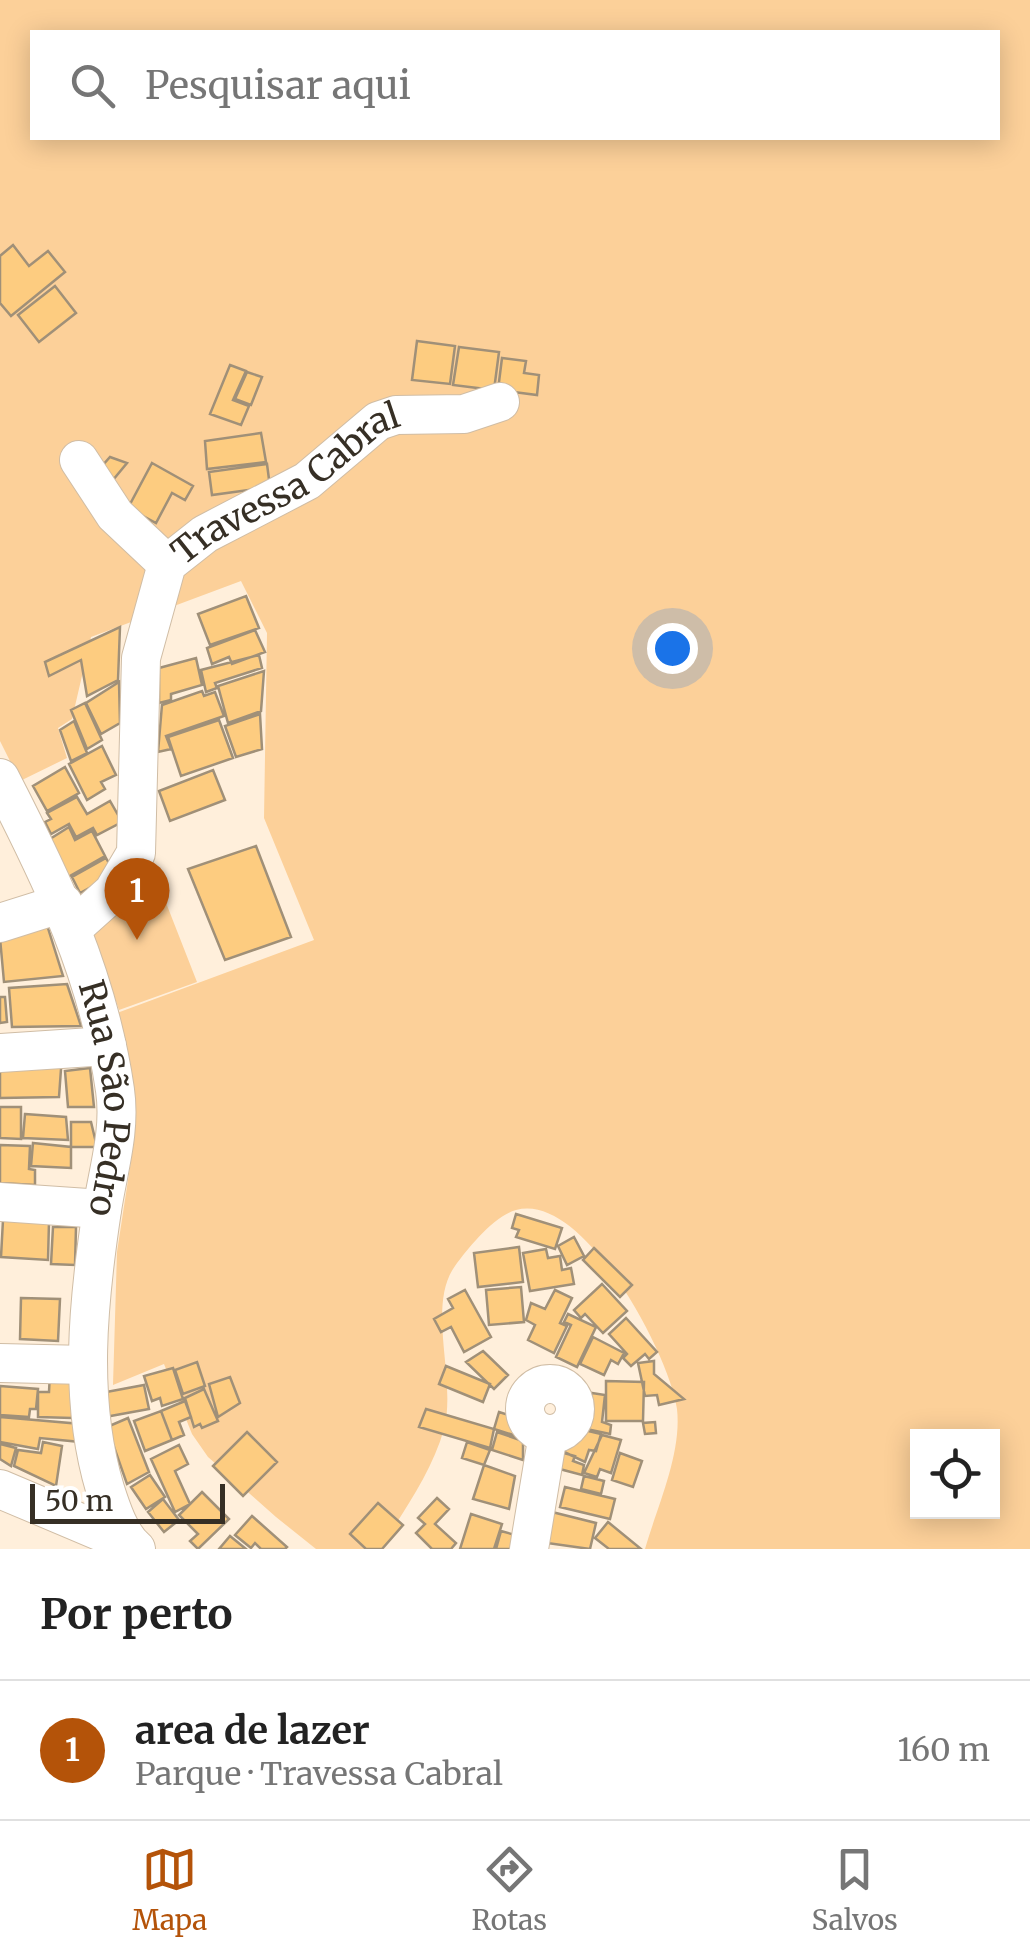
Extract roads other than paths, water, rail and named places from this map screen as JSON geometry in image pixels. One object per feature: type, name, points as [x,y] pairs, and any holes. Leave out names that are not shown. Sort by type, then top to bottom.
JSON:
[{"type":"street","name":"Travessa Cabral","points":[[68,915],[114,892],[136,853],[141,658],[167,564],[205,534],[307,481],[378,421],[396,414],[464,414],[500,402]]},
{"type":"street","points":[[79,460],[115,515],[167,564]]},
{"type":"street","name":"Rua São Pedro","points":[[0,778],[68,915],[107,1046],[116,1095],[116,1132],[102,1209],[87,1365],[96,1458],[110,1504],[133,1546]]},
{"type":"street","points":[[0,922],[68,915]]},
{"type":"street","points":[[0,1053],[107,1046]]},
{"type":"street","points":[[0,1202],[102,1209]]},
{"type":"street","points":[[0,1362],[87,1365]]},
{"type":"street","points":[[530,1549],[548,1434]]},
{"type":"street","points":[[0,1488],[133,1546]]},
{"type":"place","name":"area de lazer","points":[[137,940]]}]
